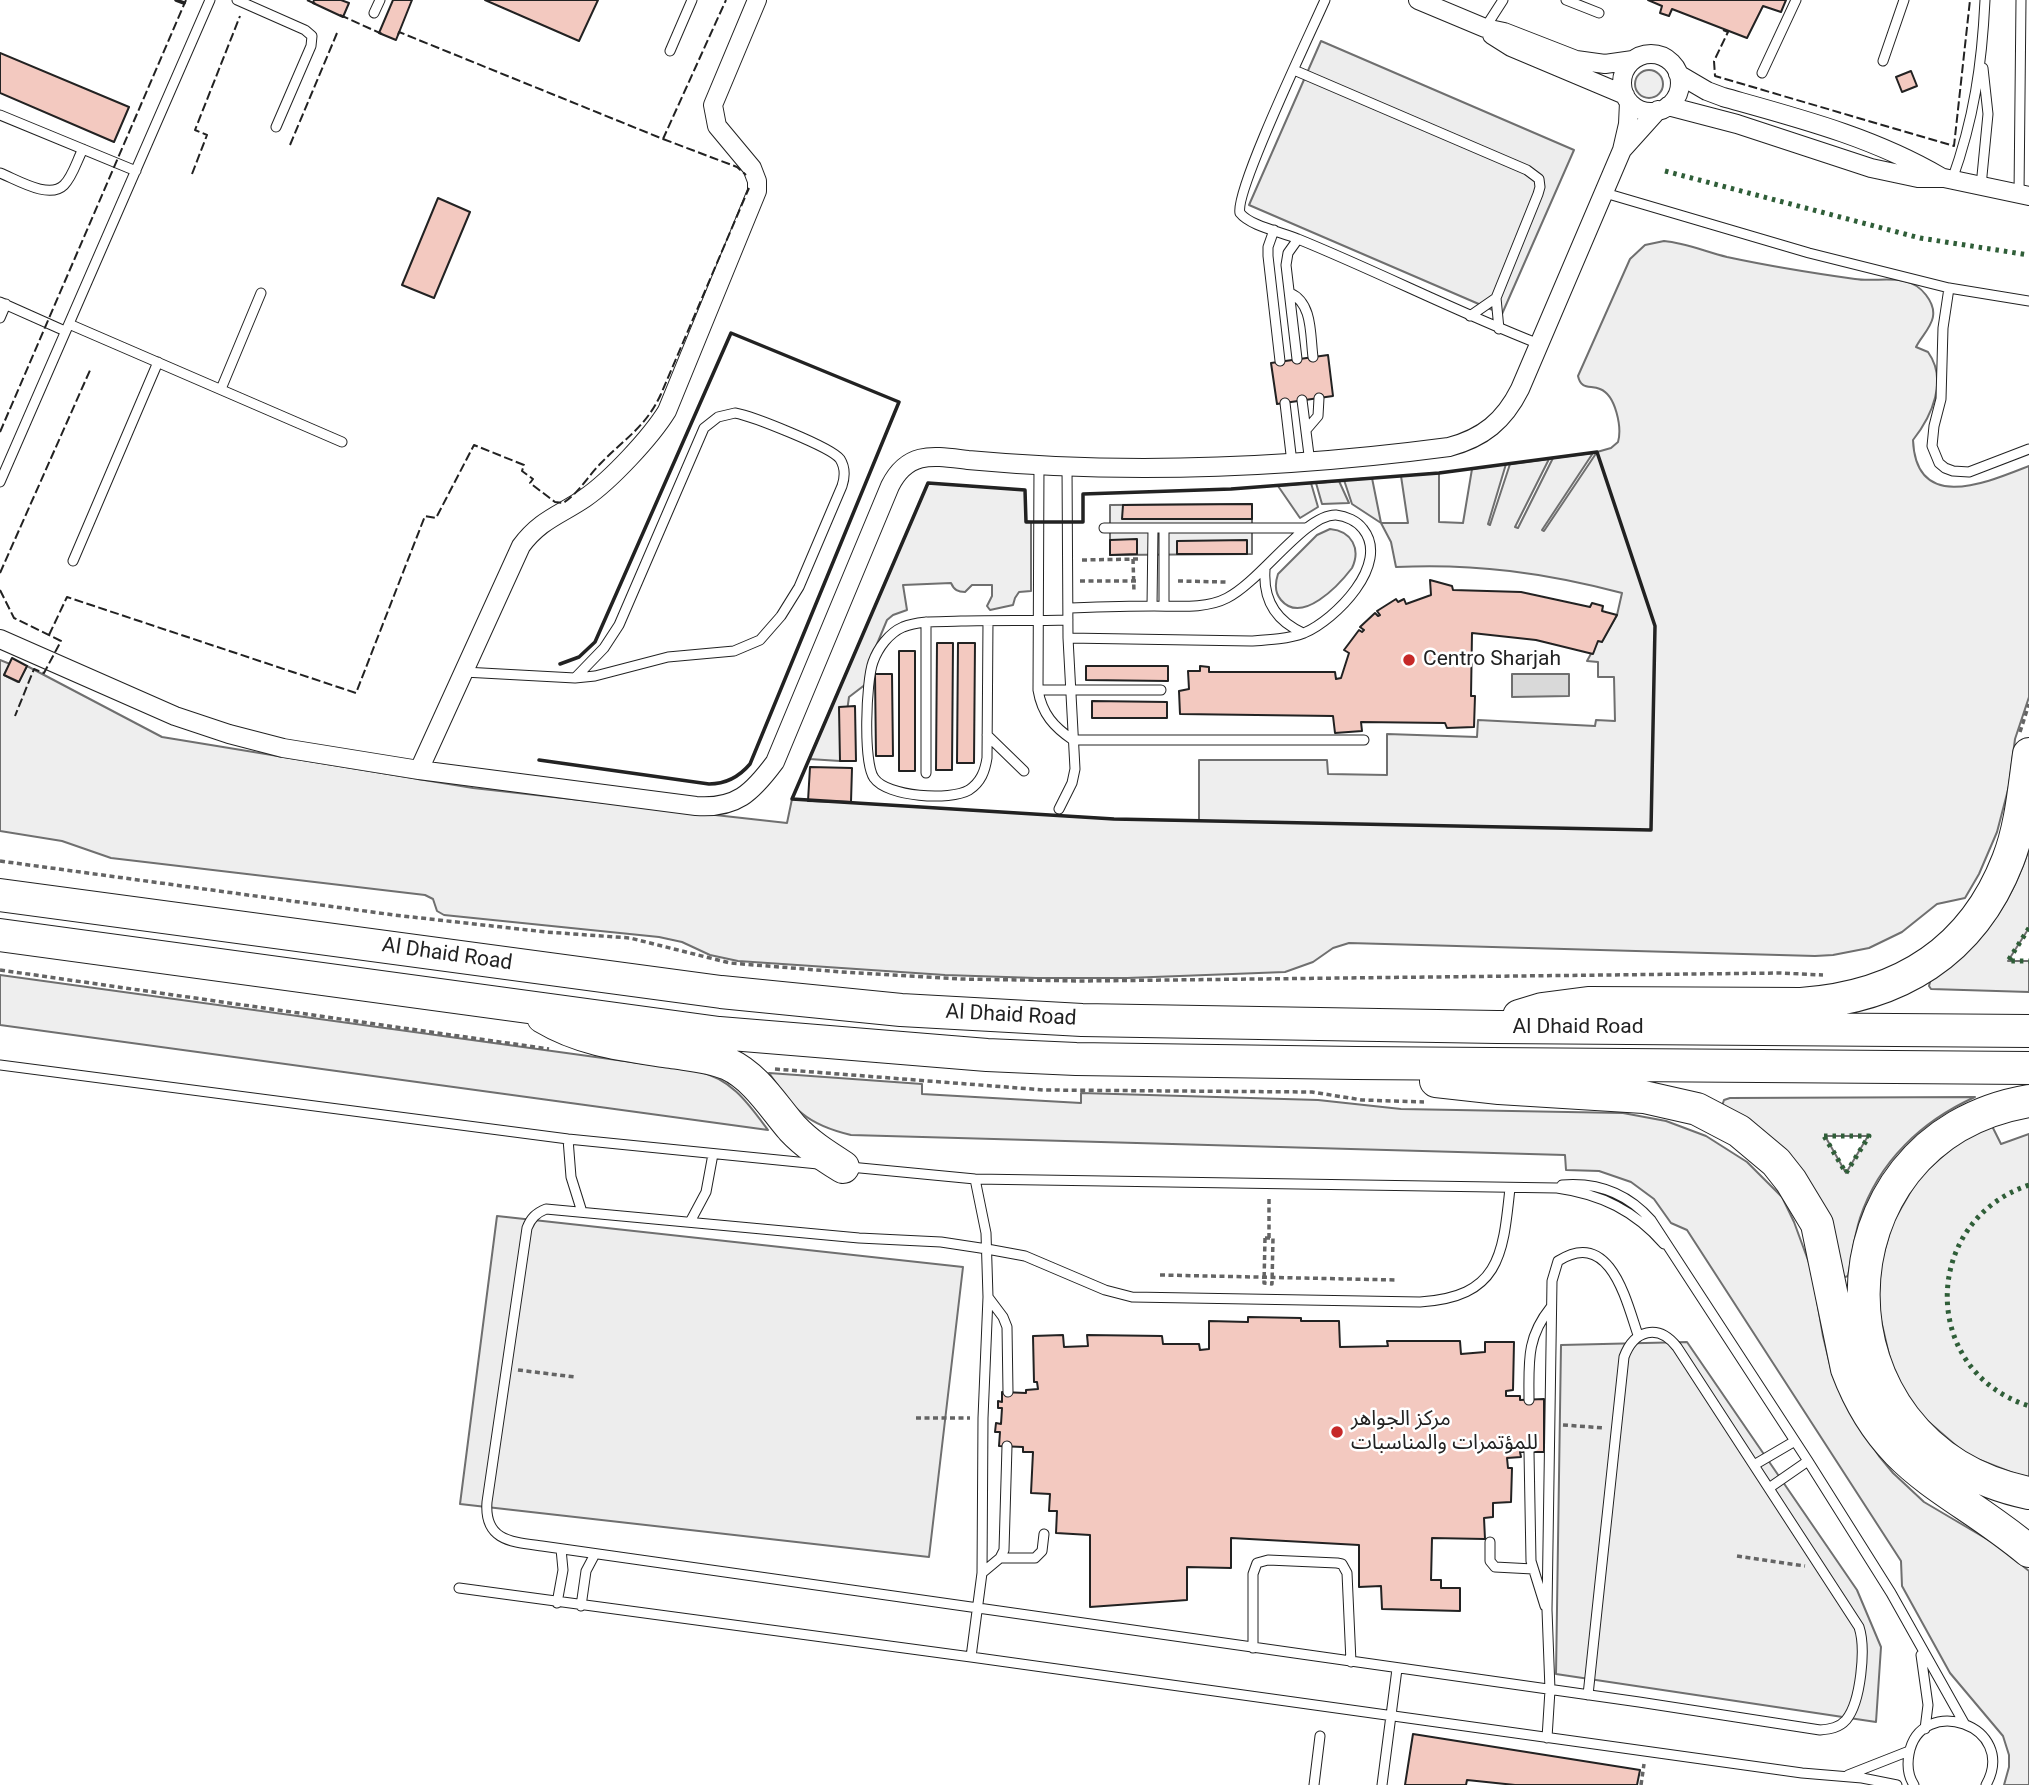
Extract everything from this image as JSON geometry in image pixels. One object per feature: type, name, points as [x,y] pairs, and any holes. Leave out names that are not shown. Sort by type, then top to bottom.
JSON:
[{"type":"highway","points":[[1497,1027],[1521,1015],[1565,1005],[1801,1004],[1868,994],[1899,981],[1928,964],[1955,943],[1977,917],[1995,889],[2009,858],[2018,825],[2024,744]]},
{"type":"highway","name":"Al Dhaid Road","points":[[0,895],[721,992],[875,1008],[1082,1020],[1497,1027],[2029,1031]]},
{"type":"highway","name":"Al Dhaid Road","points":[[0,935],[719,1033],[898,1049],[1076,1059],[2029,1068]]},
{"type":"highway","points":[[527,1006],[559,1027],[592,1040],[708,1058],[741,1071],[815,1150],[843,1167]]},
{"type":"highway","points":[[1356,1063],[1406,1075],[1471,1085],[1644,1097],[1697,1109],[1739,1131],[1776,1162],[1817,1224],[1847,1369],[1877,1428],[1891,1446],[1924,1477],[2029,1550]]},
{"type":"highway","points":[[2029,1101],[1988,1112],[1957,1127],[1922,1155],[1907,1172],[1894,1190],[1874,1230],[1862,1294],[1863,1315],[1873,1359],[1891,1399],[1904,1417],[1935,1449],[1952,1462],[1992,1483],[2029,1493]]},
{"type":"street","points":[[419,770],[514,560],[530,534],[599,487],[650,436],[667,411],[757,191],[757,181],[752,168],[717,126],[713,105],[757,0]]},
{"type":"street","points":[[1418,0],[1485,28],[1504,32],[1576,60],[1605,64],[1633,60],[1648,54],[1663,57],[1675,67],[1678,74],[1677,95],[1622,150]]},
{"type":"street","points":[[1485,28],[1511,47],[1627,98],[1642,110],[1663,108],[1737,124],[1871,168],[1919,178],[1948,179],[2024,195]]},
{"type":"street","points":[[0,639],[176,716],[229,734],[294,750],[419,770],[696,806],[726,805],[739,800],[764,777],[783,746],[891,486],[903,467],[912,461],[935,456],[1067,466],[1195,468],[1301,463],[1449,447],[1485,434],[1511,407],[1605,193],[1622,150],[1628,124],[1627,98],[1622,80],[1633,60]]},
{"type":"street","points":[[1678,74],[1723,97],[1852,134],[1888,148],[1948,179]]},
{"type":"lane","points":[[0,482],[210,0]]},
{"type":"lane","points":[[237,0],[305,30],[312,36],[311,46],[276,127]]},
{"type":"lane","points":[[374,13],[380,0]]},
{"type":"lane","points":[[670,51],[692,0]]},
{"type":"lane","points":[[1325,0],[1252,168],[1239,202],[1240,213],[1248,220],[1298,239],[1499,329],[1539,344]]},
{"type":"lane","points":[[1485,28],[1503,0]]},
{"type":"lane","points":[[1566,0],[1599,13]]},
{"type":"lane","points":[[1762,73],[1796,0]]},
{"type":"lane","points":[[1883,61],[1904,0]]},
{"type":"lane","points":[[1948,179],[1972,113],[1982,60],[1986,0]]},
{"type":"lane","points":[[2021,0],[2024,195]]},
{"type":"lane","points":[[1980,186],[1988,114],[1982,60]]},
{"type":"lane","points":[[1294,69],[1534,174],[1539,179],[1541,187],[1496,298],[1499,329]]},
{"type":"lane","points":[[0,115],[136,171]]},
{"type":"lane","points":[[0,173],[41,189],[57,189],[65,183],[82,149]]},
{"type":"lane","points":[[1605,193],[1763,240],[1950,288],[2029,301]]},
{"type":"lane","points":[[1274,230],[1268,256],[1280,362]]},
{"type":"lane","points":[[1297,359],[1286,259],[1298,239]]},
{"type":"lane","points":[[1950,288],[1943,328],[1941,399],[1932,437],[1934,455],[1945,468],[1961,473],[2029,449]]},
{"type":"lane","points":[[221,389],[261,293]]},
{"type":"lane","points":[[1290,293],[1300,299],[1307,309],[1314,357]]},
{"type":"lane","points":[[1471,316],[1496,298]]},
{"type":"lane","points":[[0,318],[3,303],[158,362],[342,442]]},
{"type":"lane","points":[[74,561],[158,362]]},
{"type":"lane","points":[[1306,430],[1318,416],[1319,398]]},
{"type":"lane","points":[[1301,463],[1306,430],[1302,400]]},
{"type":"lane","points":[[1285,402],[1301,463]]},
{"type":"lane","points":[[464,672],[575,678],[604,674],[668,657],[734,651],[760,640],[781,616],[799,587],[842,486],[845,472],[839,459],[829,450],[743,414],[726,414],[710,421],[700,436],[619,625],[604,648],[575,678]]},
{"type":"lane","points":[[1039,464],[1038,691],[1045,715],[1062,732],[1073,740],[1364,740]]},
{"type":"lane","points":[[1059,809],[1073,776],[1068,638],[1067,466]]},
{"type":"lane","points":[[1068,608],[1202,605],[1225,599],[1237,593],[1265,570],[1305,528],[1325,516],[1351,519],[1369,538],[1371,558],[1363,577],[1332,614],[1303,633],[1270,640],[1068,638]]},
{"type":"lane","points":[[1104,528],[1305,528]]},
{"type":"lane","points":[[1152,606],[1153,529]]},
{"type":"lane","points":[[1164,529],[1164,606]]},
{"type":"lane","points":[[1265,570],[1264,583],[1272,608],[1280,619],[1303,633]]},
{"type":"lane","points":[[988,621],[987,735],[985,770],[979,781],[959,794],[901,793],[880,785],[873,776],[867,755],[872,665],[878,650],[888,638],[901,628],[926,622],[988,621],[1037,621],[1068,620]]},
{"type":"lane","points":[[926,622],[926,773]]},
{"type":"lane","points":[[1038,691],[1161,690]]},
{"type":"lane","points":[[987,735],[1024,771]]},
{"type":"lane","points":[[0,1065],[568,1139],[843,1167],[975,1178],[1540,1188],[1575,1191],[1609,1201],[1639,1219],[1664,1244],[1795,1441],[1891,1593],[1964,1723]]},
{"type":"lane","points":[[568,1139],[571,1177],[582,1212]]},
{"type":"lane","points":[[690,1223],[706,1192],[713,1154]]},
{"type":"lane","points":[[971,1657],[982,1573],[983,1418],[988,1297],[984,1215],[975,1178]]},
{"type":"lane","points":[[1510,1188],[1504,1239],[1493,1268],[1469,1290],[1455,1297],[1439,1300],[1132,1297],[1105,1290],[1025,1256],[941,1242],[859,1238],[546,1209],[530,1219],[527,1228],[487,1502],[487,1518],[497,1534],[507,1540],[561,1549],[1820,1730],[1833,1729],[1844,1722],[1856,1700],[1863,1639],[1859,1627],[1670,1339],[1661,1333],[1639,1335],[1628,1345],[1623,1357],[1588,1695]]},
{"type":"lane","points":[[1547,1738],[1550,1690],[1547,1610],[1551,1307],[1552,1281],[1558,1261],[1569,1254],[1581,1252],[1593,1254],[1611,1268],[1639,1335]]},
{"type":"lane","points":[[988,1297],[1007,1327],[1007,1392]]},
{"type":"lane","points":[[1529,1400],[1531,1343],[1535,1330],[1551,1307]]},
{"type":"lane","points":[[1754,1465],[1795,1441]]},
{"type":"lane","points":[[982,1573],[1000,1558],[1006,1541],[1007,1446]]},
{"type":"lane","points":[[1529,1452],[1530,1552],[1547,1610]]},
{"type":"lane","points":[[1769,1488],[1808,1461]]},
{"type":"lane","points":[[1000,1558],[1035,1558],[1042,1551],[1044,1534]]},
{"type":"lane","points":[[1490,1542],[1490,1561],[1495,1567],[1533,1569]]},
{"type":"lane","points":[[557,1603],[563,1570],[561,1549]]},
{"type":"lane","points":[[582,1606],[586,1570],[595,1553]]},
{"type":"lane","points":[[1253,1648],[1253,1574],[1257,1563],[1268,1560],[1336,1563],[1342,1564],[1347,1573],[1350,1662]]},
{"type":"lane","points":[[459,1588],[1897,1785]]},
{"type":"lane","points":[[1919,1646],[1928,1705],[1925,1729]]},
{"type":"lane","points":[[1382,1785],[1397,1669]]},
{"type":"lane","points":[[1914,1785],[1908,1765],[1912,1743],[1925,1729],[1944,1721],[1964,1723],[1976,1729],[1986,1740],[1992,1766],[1986,1785]]},
{"type":"lane","points":[[1314,1785],[1320,1736]]},
{"type":"lane","points":[[1843,1776],[1909,1751]]},
{"type":"path","points":[[2024,744],[2029,704]]},
{"type":"path","points":[[0,861],[394,915],[546,932],[630,938],[730,963],[842,972],[961,979],[1082,981],[1739,973],[1824,975]]},
{"type":"path","points":[[0,970],[559,1051]]},
{"type":"path","points":[[741,1071],[746,1066],[1044,1090],[1312,1092],[1362,1100],[1424,1102]]},
{"type":"path","points":[[1269,1238],[1270,1184]]},
{"type":"path","points":[[1265,1238],[1269,1238],[1273,1238],[1272,1284],[1264,1283],[1265,1238]]},
{"type":"path","points":[[1160,1275],[1264,1277]]},
{"type":"path","points":[[1272,1277],[1396,1280]]},
{"type":"path","points":[[507,1368],[575,1377]]},
{"type":"path","points":[[916,1418],[983,1418]]},
{"type":"path","points":[[1550,1424],[1616,1428]]},
{"type":"path","points":[[1737,1556],[1805,1566]]},
{"type":"path","points":[[1641,1785],[1646,1751]]},
{"type":"shaded area","points":[[1321,41],[1574,150],[1502,314],[1249,205]]},
{"type":"shaded area","points":[[1649,70],[1659,74],[1663,84],[1659,94],[1649,98],[1639,94],[1635,84],[1639,74]]},
{"type":"shaded area","points":[[1672,242],[1727,257],[1807,272],[1864,280],[1902,280],[1919,288],[1931,303],[1933,317],[1916,347],[1928,352],[1934,363],[1937,386],[1931,409],[1913,440],[1917,463],[1927,478],[1940,485],[1957,487],[1994,479],[2029,466],[2029,697],[2015,739],[2009,786],[1997,832],[1979,874],[1965,898],[1937,904],[1902,932],[1869,948],[1833,955],[1349,943],[1333,948],[1313,962],[1285,972],[1127,978],[945,975],[738,961],[710,955],[682,942],[659,937],[444,915],[437,911],[433,899],[425,895],[111,858],[62,841],[0,831],[0,660],[10,664],[4,675],[18,682],[27,666],[162,737],[473,788],[787,823],[792,799],[1114,819],[1199,821],[1199,760],[1327,760],[1328,774],[1387,775],[1387,734],[1477,737],[1478,720],[1595,726],[1596,720],[1615,721],[1614,677],[1598,677],[1598,662],[1587,661],[1617,615],[1622,593],[1510,571],[1396,567],[1391,542],[1381,523],[1408,523],[1401,476],[1439,473],[1439,522],[1463,523],[1472,469],[1506,464],[1488,524],[1490,525],[1510,464],[1549,459],[1515,527],[1518,528],[1553,458],[1593,453],[1542,530],[1544,531],[1597,452],[1611,448],[1618,442],[1618,421],[1610,398],[1606,392],[1581,383],[1578,376],[1630,259],[1645,245]]},
{"type":"shaded area","points":[[1372,478],[1381,523],[1352,504],[1344,480]]},
{"type":"shaded area","points":[[1339,481],[1349,503],[1322,504],[1316,483]]},
{"type":"shaded area","points":[[928,483],[1025,490],[1026,521],[1031,522],[1031,591],[1019,592],[1013,605],[990,610],[987,606],[992,596],[992,585],[972,585],[965,592],[960,592],[951,583],[903,585],[907,610],[887,620],[872,656],[866,684],[849,697],[840,761],[809,759]]},
{"type":"shaded area","points":[[1311,483],[1318,507],[1300,518],[1278,486]]},
{"type":"shaded area","points":[[1252,504],[1252,554],[1110,555],[1110,505]]},
{"type":"shaded area","points":[[1330,529],[1344,533],[1353,542],[1355,561],[1352,568],[1320,600],[1299,608],[1290,606],[1277,594],[1278,574],[1317,535]]},
{"type":"shaded area","points":[[1512,674],[1569,674],[1569,696],[1512,697]]},
{"type":"shaded area","points":[[2029,849],[2029,928],[2008,961],[2029,961],[2029,992],[1931,989],[1931,978],[1973,945],[1995,919],[2020,873]]},
{"type":"shaded area","points":[[0,975],[697,1071],[730,1086],[768,1130],[0,1025]]},
{"type":"shaded area","points":[[769,1073],[922,1084],[922,1094],[1081,1103],[1081,1093],[1318,1100],[1401,1109],[1623,1113],[1666,1121],[1706,1136],[1747,1162],[1782,1197],[1812,1271],[1832,1373],[1853,1417],[1879,1456],[1924,1502],[1997,1545],[2029,1571],[2029,1785],[2004,1785],[2009,1755],[2003,1736],[1950,1673],[1902,1586],[1901,1561],[1687,1230],[1671,1223],[1654,1199],[1631,1182],[1599,1171],[1566,1170],[1565,1155],[851,1135],[822,1126],[802,1114]]},
{"type":"shaded area","points":[[1975,1097],[1937,1118],[1905,1145],[1891,1161],[1868,1197],[1858,1225],[1848,1276],[1842,1278],[1722,1106],[1724,1100]],"holes":[[[1825,1136],[1868,1136],[1846,1173]]]},
{"type":"shaded area","points":[[1992,1126],[2001,1144],[2029,1134],[2029,1479],[1967,1455],[1916,1411],[1893,1372],[1878,1307],[1881,1263],[1892,1224],[1919,1177],[1960,1141]]},
{"type":"shaded area","points":[[497,1216],[963,1267],[929,1557],[460,1504]]},
{"type":"shaded area","points":[[1687,1342],[1857,1590],[1881,1647],[1876,1722],[1556,1674],[1561,1345]]},
{"type":"building","points":[[314,0],[341,0],[349,3],[343,17],[313,3]]},
{"type":"building","points":[[393,0],[412,0],[396,40],[379,33]]},
{"type":"building","points":[[485,0],[598,0],[579,41]]},
{"type":"building","points":[[1648,0],[1786,0],[1781,12],[1763,6],[1747,38],[1672,9],[1669,16],[1660,13],[1662,6]]},
{"type":"building","points":[[0,53],[129,107],[114,142],[0,93]]},
{"type":"building","points":[[1911,71],[1917,86],[1902,92],[1896,77]]},
{"type":"building","points":[[438,198],[470,212],[434,298],[402,285]]},
{"type":"building","points":[[1328,355],[1333,396],[1277,404],[1271,363]]},
{"type":"building","points":[[1252,504],[1252,519],[1122,519],[1123,505]]},
{"type":"building","points":[[1137,539],[1137,554],[1110,555],[1110,540]]},
{"type":"building","points":[[1247,540],[1247,554],[1177,554],[1177,541]]},
{"type":"building","name":"Centro Sharjah","points":[[1430,580],[1452,586],[1453,590],[1521,592],[1590,607],[1592,603],[1603,606],[1602,611],[1617,615],[1602,642],[1598,641],[1593,654],[1536,640],[1472,633],[1471,696],[1475,696],[1474,727],[1447,728],[1445,723],[1361,722],[1362,731],[1335,733],[1333,716],[1180,714],[1179,691],[1189,689],[1188,671],[1200,671],[1200,666],[1209,667],[1209,672],[1335,672],[1336,679],[1341,678],[1349,653],[1344,650],[1359,630],[1364,630],[1360,627],[1375,613],[1380,615],[1377,611],[1396,599],[1398,602],[1404,599],[1406,604],[1431,595]]},
{"type":"building","points":[[937,643],[953,643],[952,770],[936,770]]},
{"type":"building","points":[[958,643],[975,643],[974,763],[957,763]]},
{"type":"building","points":[[899,651],[915,651],[915,771],[899,771]]},
{"type":"building","points":[[12,658],[27,666],[19,682],[4,675]]},
{"type":"building","points":[[1086,666],[1168,666],[1168,681],[1086,680]]},
{"type":"building","points":[[875,674],[892,674],[893,756],[876,756]]},
{"type":"building","points":[[1092,701],[1167,702],[1167,718],[1092,718]]},
{"type":"building","points":[[855,706],[856,761],[840,761],[839,707]]},
{"type":"building","points":[[810,767],[852,768],[851,802],[808,801]]},
{"type":"building","points":[[1248,1317],[1339,1321],[1340,1347],[1388,1346],[1387,1341],[1460,1341],[1461,1354],[1485,1352],[1485,1342],[1514,1342],[1513,1390],[1506,1391],[1506,1396],[1520,1396],[1520,1400],[1544,1399],[1544,1452],[1520,1452],[1521,1457],[1507,1458],[1508,1468],[1512,1468],[1511,1502],[1493,1503],[1493,1517],[1484,1518],[1485,1539],[1432,1538],[1431,1580],[1441,1580],[1441,1588],[1460,1588],[1460,1611],[1382,1609],[1381,1586],[1359,1587],[1359,1545],[1231,1538],[1231,1568],[1187,1567],[1187,1600],[1090,1607],[1090,1535],[1056,1533],[1057,1511],[1049,1511],[1050,1494],[1031,1493],[1033,1452],[1023,1452],[1023,1447],[999,1446],[1000,1432],[995,1432],[996,1423],[1001,1424],[1002,1408],[998,1408],[998,1401],[1002,1402],[1002,1392],[1026,1393],[1026,1390],[1038,1389],[1037,1382],[1034,1382],[1033,1336],[1063,1335],[1064,1347],[1088,1346],[1087,1335],[1162,1336],[1163,1344],[1199,1344],[1200,1350],[1209,1349],[1209,1321],[1248,1322]]},
{"type":"building","points":[[1413,1734],[1640,1770],[1637,1785],[1515,1785],[1467,1780],[1466,1785],[1405,1785]]},
{"type":"hedge","points":[[1665,171],[1920,238],[2029,255]]},
{"type":"hedge","points":[[2029,928],[2008,961],[2029,961]]},
{"type":"hedge","points":[[1824,1136],[1869,1136],[1846,1173],[1824,1136]]},
{"type":"hedge","points":[[2029,1185],[1993,1203],[1968,1230],[1953,1262],[1947,1296],[1952,1330],[1967,1362],[1993,1388],[2029,1406]]},
{"type":"fence","points":[[0,432],[186,0]]},
{"type":"fence","points":[[307,0],[318,5]]},
{"type":"fence","points":[[398,35],[399,32],[663,139],[726,0]]},
{"type":"fence","points":[[1723,30],[1728,32],[1714,61],[1715,76],[1954,146],[1970,0]]},
{"type":"fence","points":[[340,15],[382,34]]},
{"type":"fence","points":[[192,174],[207,135],[195,130],[240,16]]},
{"type":"fence","points":[[290,145],[337,33]]},
{"type":"fence","points":[[663,139],[737,167],[746,175]]},
{"type":"fence","points":[[49,635],[67,597],[356,693],[425,516],[436,518],[474,445],[524,465],[522,471],[533,479],[530,483],[555,502],[563,503],[649,415],[661,394],[749,188]]},
{"type":"fence","points":[[0,573],[91,368]]},
{"type":"fence","points":[[0,590],[14,618],[61,641],[44,673],[34,669],[15,716]]},
{"type":"wall","points":[[176,0],[184,3]]},
{"type":"wall","points":[[539,760],[709,784],[727,781],[746,769],[899,402],[731,333],[595,642],[579,657],[560,664]]},
{"type":"wall","points":[[1597,452],[1655,626],[1651,830],[1114,819],[792,799],[928,483],[1025,490],[1026,522],[1083,522],[1083,494],[1231,489],[1439,473],[1597,452]]},
{"type":"place","name":"Centro Sharjah","points":[[1409,660]]},
{"type":"place","name":"مركز الجواهر للمؤتمرات والمناسبات","points":[[1337,1432]]}]
